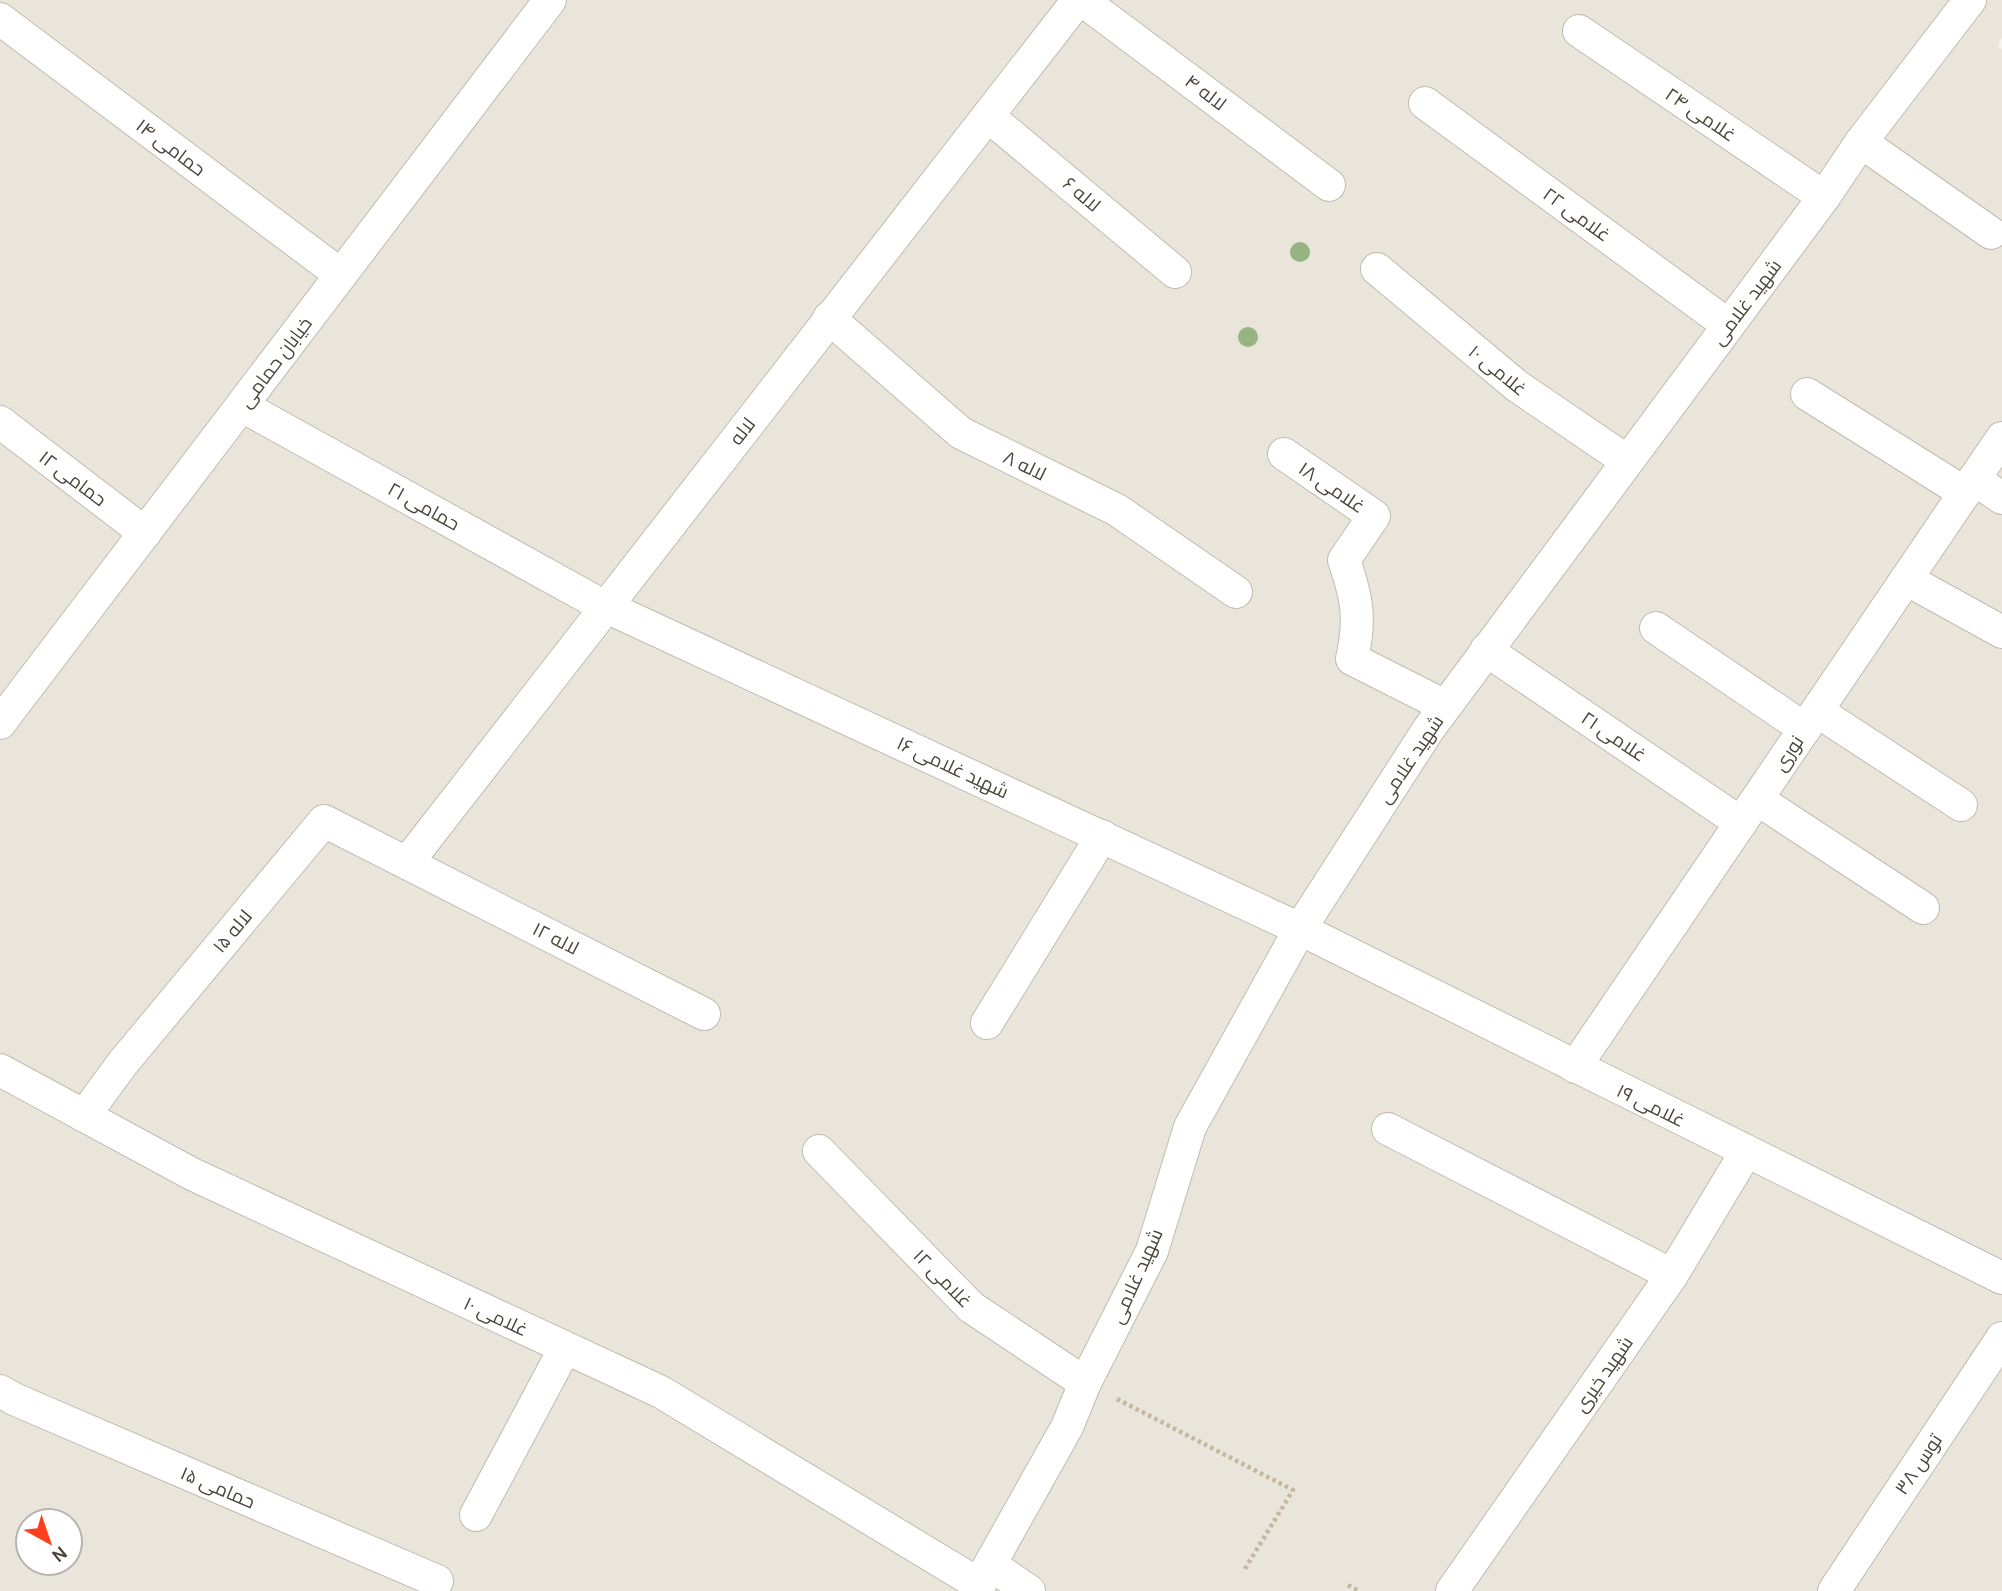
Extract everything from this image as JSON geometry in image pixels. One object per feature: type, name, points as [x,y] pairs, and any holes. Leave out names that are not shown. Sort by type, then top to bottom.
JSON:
[{"type":"street","name":"لاله","points":[[407,863],[829,318],[1080,0]]},
{"type":"street","name":"لاله ۴","points":[[1080,0],[1329,184]]},
{"type":"street","name":"شهید غلامی","points":[[982,1580],[1067,1427],[1085,1383],[1152,1251],[1190,1127],[1300,929],[1428,730],[1824,197],[1861,142],[1970,0]]},
{"type":"street","name":"خیابان حمامی","points":[[0,723],[341,275],[535,5]]},
{"type":"street","name":"حمامی ۱۴","points":[[0,19],[341,275]]},
{"type":"street","name":"غلامی ۲۴","points":[[1579,31],[1824,197]]},
{"type":"street","name":"غلامی ۲۲","points":[[1425,103],[1728,325]]},
{"type":"street","name":"لاله ۶","points":[[988,116],[1175,272]]},
{"type":"street","points":[[1861,142],[1991,233]]},
{"type":"street","name":"غلامی ۱۰","points":[[1377,269],[1517,386],[1627,461]]},
{"type":"street","name":"لاله ۸","points":[[829,318],[961,433],[1117,510],[1236,592]]},
{"type":"street","points":[[1807,394],[1969,486],[2002,498]]},
{"type":"street","name":"حمامی ۲۱","points":[[242,406],[606,606]]},
{"type":"street","name":"حمامی ۱۲","points":[[0,422],[145,533]]},
{"type":"street","name":"نوری","points":[[1575,1067],[2002,439]]},
{"type":"street","name":"غلامی ۱۸","points":[[1284,454],[1374,516],[1344,560],[1357,600],[1357,638],[1352,659],[1446,706]]},
{"type":"street","points":[[1906,579],[2002,632]]},
{"type":"street","name":"شهید غلامی ۱۶","points":[[606,606],[1300,929]]},
{"type":"street","points":[[1656,628],[1961,805]]},
{"type":"street","name":"غلامی ۲۱","points":[[1486,650],[1749,811],[1923,908]]},
{"type":"street","name":"لاله ۱۵","points":[[84,1116],[122,1064],[324,821],[407,863]]},
{"type":"street","points":[[987,1023],[1102,836]]},
{"type":"street","name":"لاله ۱۲","points":[[407,863],[704,1014]]},
{"type":"street","name":"غلامی ۱۹","points":[[1300,929],[2002,1279]]},
{"type":"street","name":"غلامی ۱۰","points":[[0,1070],[192,1174],[661,1392],[982,1580],[1029,1591]]},
{"type":"street","points":[[1388,1129],[1672,1276]]},
{"type":"street","name":"غلامی ۱۲","points":[[819,1151],[971,1307],[1085,1383]]},
{"type":"street","name":"شهید خیری","points":[[1452,1591],[1672,1276],[1746,1152]]},
{"type":"street","name":"توس ۳۸","points":[[1834,1591],[2002,1338]]},
{"type":"street","points":[[476,1515],[565,1348]]},
{"type":"street","name":"حمامی ۱۵","points":[[0,1391],[13,1399],[438,1581]]},
{"type":"path","points":[[1085,1383],[1293,1490],[1243,1572]]},
{"type":"path","points":[[1348,1586],[1359,1591]]},
{"type":"shaded area","points":[[0,0],[2002,0],[2002,37],[1998,46],[2002,50],[2002,1591],[0,1591]]}]
